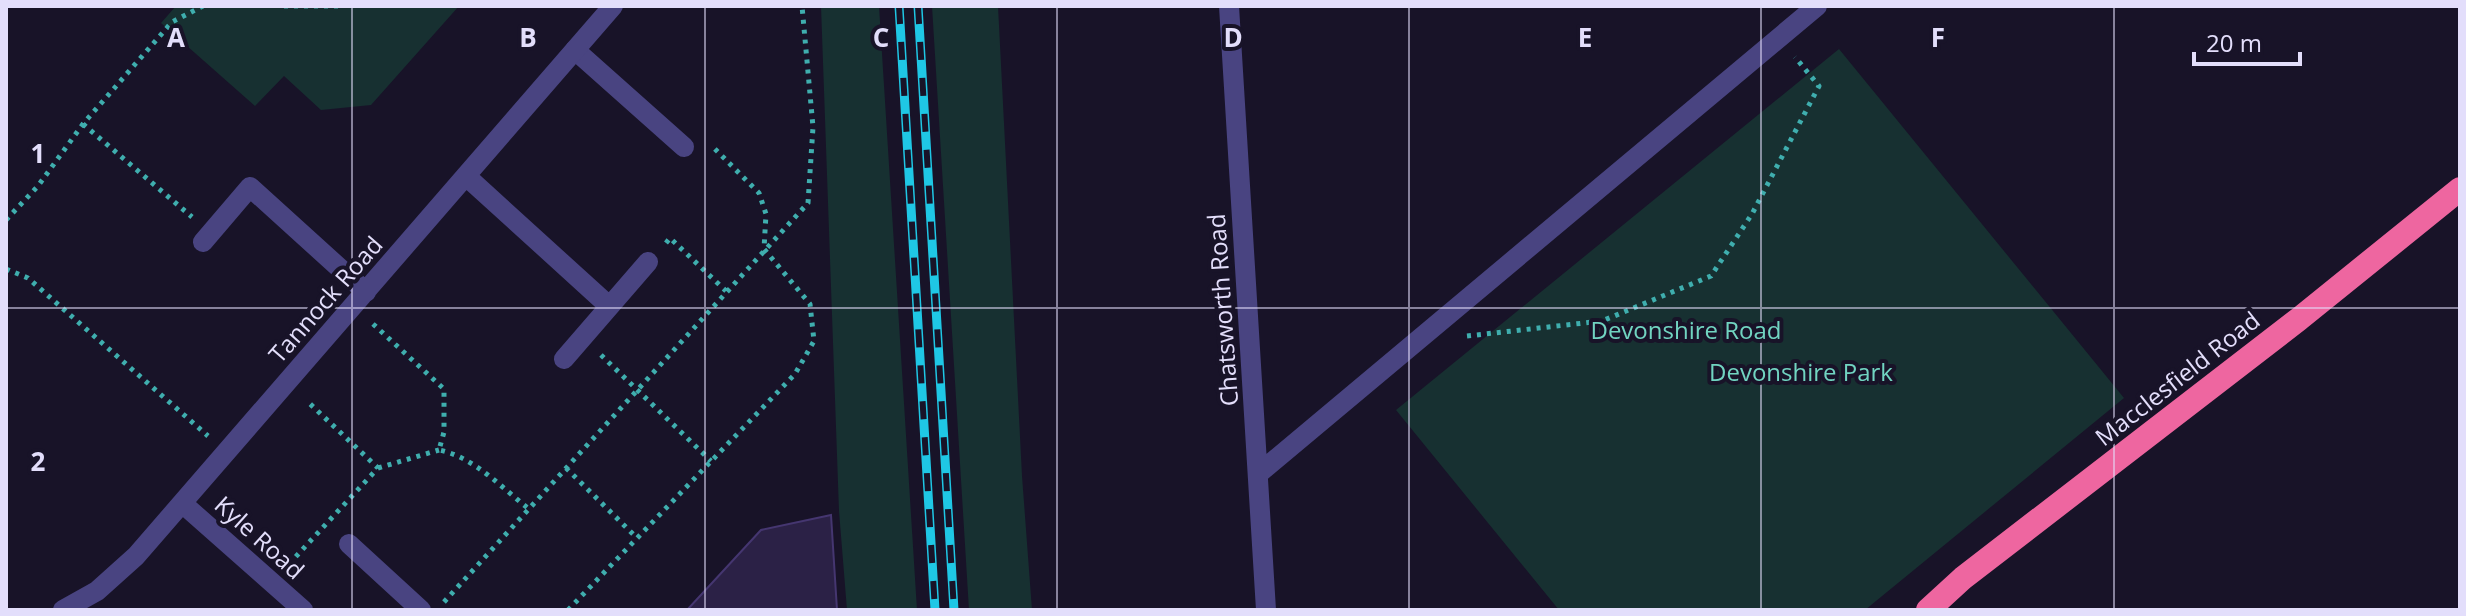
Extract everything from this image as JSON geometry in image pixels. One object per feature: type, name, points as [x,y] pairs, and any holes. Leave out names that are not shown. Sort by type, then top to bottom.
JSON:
[{"type":"highway","name":"Macclesfield Road","points":[[1928,610],[1963,578],[2299,319],[2460,189]]},
{"type":"street","name":"Tannock Road","points":[[63,610],[97,591],[136,556],[613,6]]},
{"type":"street","name":"Chatsworth Road","points":[[1229,6],[1266,610]]},
{"type":"street","points":[[1258,474],[1817,6]]},
{"type":"street","points":[[575,50],[684,147]]},
{"type":"street","points":[[466,176],[609,306]]},
{"type":"street","points":[[207,237],[250,187],[359,299]]},
{"type":"street","points":[[564,359],[648,262]]},
{"type":"street","name":"Kyle Road","points":[[182,503],[303,610]]},
{"type":"street","points":[[349,544],[428,608]]},
{"type":"path","points":[[6,220],[38,186],[83,124],[172,22],[203,6]]},
{"type":"path","points":[[284,6],[342,6]]},
{"type":"path","points":[[428,608],[447,601],[808,203],[813,127],[802,6]]},
{"type":"path","points":[[1417,341],[1602,321],[1711,276],[1752,214],[1819,86],[1779,38]]},
{"type":"path","points":[[83,124],[207,237]]},
{"type":"path","points":[[568,610],[795,374],[814,341],[810,304],[764,249],[766,214],[759,193],[698,133],[684,147]]},
{"type":"path","points":[[648,262],[670,238],[726,291]]},
{"type":"path","points":[[6,269],[28,278],[226,452]]},
{"type":"path","points":[[359,299],[444,389],[444,432],[439,450]]},
{"type":"path","points":[[583,337],[711,461]]},
{"type":"path","points":[[287,382],[378,468]]},
{"type":"path","points":[[272,582],[378,468],[439,450],[468,461],[529,509]]},
{"type":"path","points":[[566,468],[637,538]]},
{"type":"green space","points":[[176,6],[459,6],[371,105],[321,110],[284,76],[255,106],[161,23]]},
{"type":"green space","points":[[821,6],[879,6],[917,610],[847,610],[839,511]]},
{"type":"green space","points":[[932,6],[998,6],[1022,476],[1032,610],[969,610]]},
{"type":"green space","name":"Devonshire Park","points":[[1839,49],[2124,398],[1865,610],[1559,610],[1396,410]]},
{"type":"building","points":[[831,515],[837,610],[687,610],[761,530]]},
{"type":"railway","points":[[899,6],[935,610]]},
{"type":"railway","points":[[918,6],[954,610]]},
{"type":"park label","name":"Devonshire Road","points":[[1686,329]]}]
